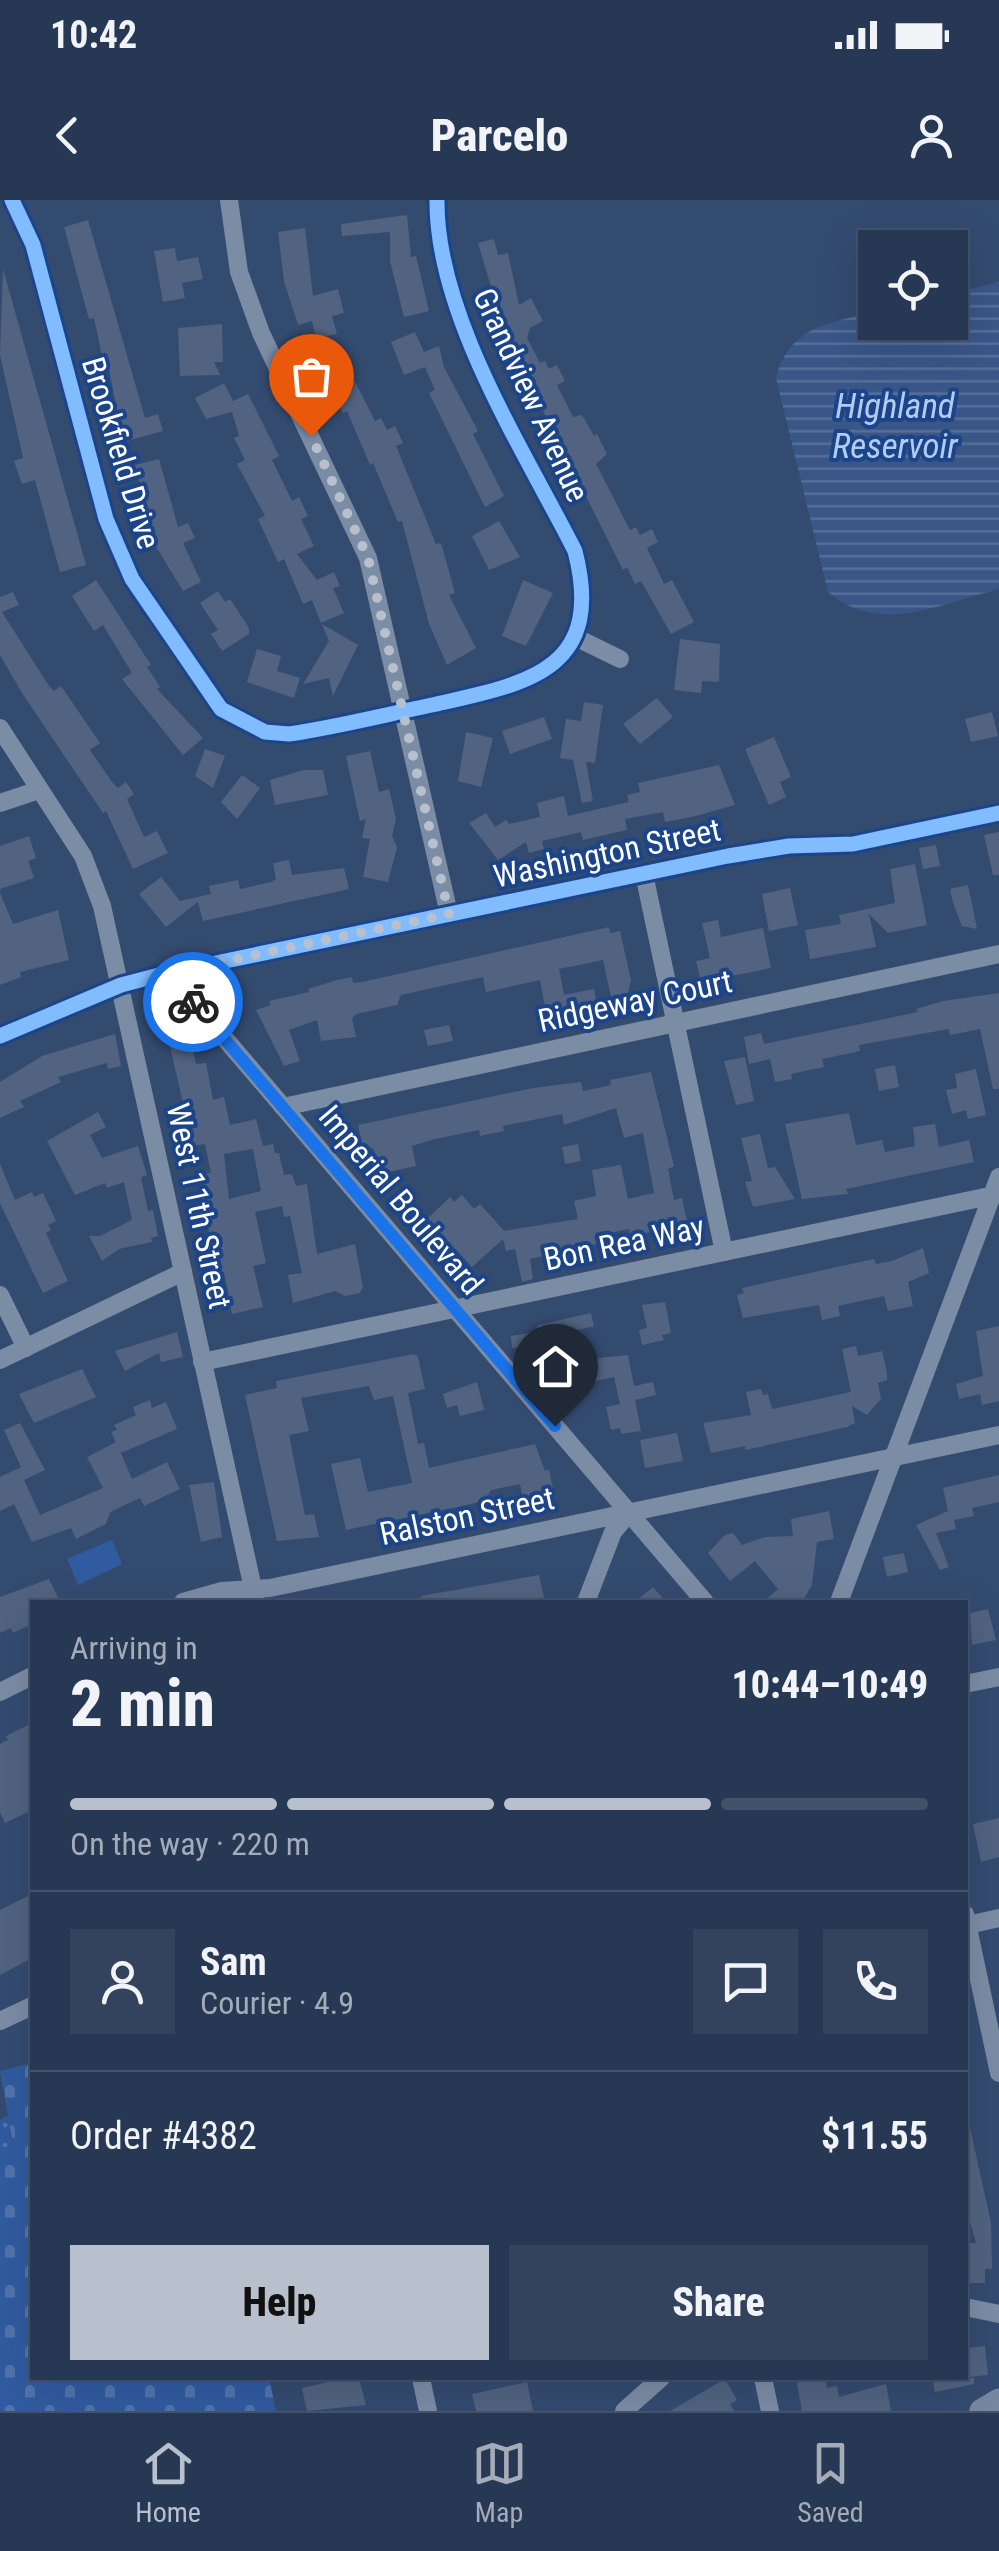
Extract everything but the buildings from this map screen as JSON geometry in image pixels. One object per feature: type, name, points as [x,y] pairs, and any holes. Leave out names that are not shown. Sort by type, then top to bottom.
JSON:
[{"type":"main road","points":[[982,2411],[999,2401]]},
{"type":"street","name":"Brookfield Drive","points":[[12,200],[32,245],[116,546],[206,692],[221,709],[265,732],[316,730],[536,678],[567,650],[575,637]]},
{"type":"street","points":[[229,200],[240,272],[261,333],[368,558],[449,914]]},
{"type":"street","name":"Grandview Avenue","points":[[437,200],[444,266],[462,323],[575,551],[583,591],[575,637]]},
{"type":"street","points":[[575,637],[620,659]]},
{"type":"street","name":"West 11th Street","points":[[0,728],[94,880],[121,985],[254,1596]]},
{"type":"street","points":[[0,803],[39,790]]},
{"type":"street","name":"Washington Street","points":[[0,1036],[121,985],[169,973],[768,848],[853,844],[999,813]]},
{"type":"street","points":[[644,874],[724,1252]]},
{"type":"street","name":"Ridgeway Court","points":[[283,1107],[999,954]]},
{"type":"street","name":"Imperial Boulevard","points":[[169,973],[703,1600]]},
{"type":"street","points":[[840,1600],[997,1189]]},
{"type":"street","name":"Bon Rea Way","points":[[202,1362],[724,1252],[997,1189]]},
{"type":"street","points":[[0,1360],[183,1272]]},
{"type":"street","points":[[0,1295],[26,1348]]},
{"type":"street","name":"Ralston Street","points":[[190,1600],[222,1590],[254,1596],[999,1435]]},
{"type":"street","points":[[587,1600],[613,1532],[629,1513]]},
{"type":"street","points":[[0,1692],[30,1677]]},
{"type":"street","points":[[968,1683],[999,1677]]},
{"type":"street","points":[[968,1920],[999,1918]]},
{"type":"street","points":[[968,1942],[971,1975],[999,2073]]},
{"type":"street","points":[[0,2021],[30,2007]]},
{"type":"street","points":[[968,2308],[999,2314]]},
{"type":"street","points":[[420,2380],[428,2411]]},
{"type":"street","points":[[624,2411],[659,2380]]},
{"type":"street","points":[[762,2380],[770,2411]]},
{"type":"green space","points":[[112,1540],[122,1564],[78,1585],[67,1559]]},
{"type":"green space","points":[[30,2064],[30,2380],[269,2380],[276,2411],[0,2411],[0,2155],[14,2149],[0,2071]]},
{"type":"green space","points":[[8,2116],[14,2149],[0,2155],[0,2120]]},
{"type":"water","name":"Highland Reservoir","points":[[999,282],[999,589],[910,613],[868,612],[828,592],[776,378],[782,361],[801,337],[827,324],[858,316],[858,340],[968,340],[968,290]]},
{"type":"cycle path","points":[[12,200],[33,245],[106,519],[132,579],[221,709],[265,732],[289,734],[466,697],[526,679],[550,666],[568,647],[579,623],[582,591],[575,551],[486,381],[467,335],[451,289],[437,200]]},
{"type":"cycle path","points":[[0,1036],[121,985],[163,974],[728,856],[789,846],[853,844],[999,813]]},
{"type":"way so far","points":[[193,1002],[169,973],[449,914],[368,558],[311,436]]},
{"type":"route","points":[[193,1002],[555,1426]]}]
